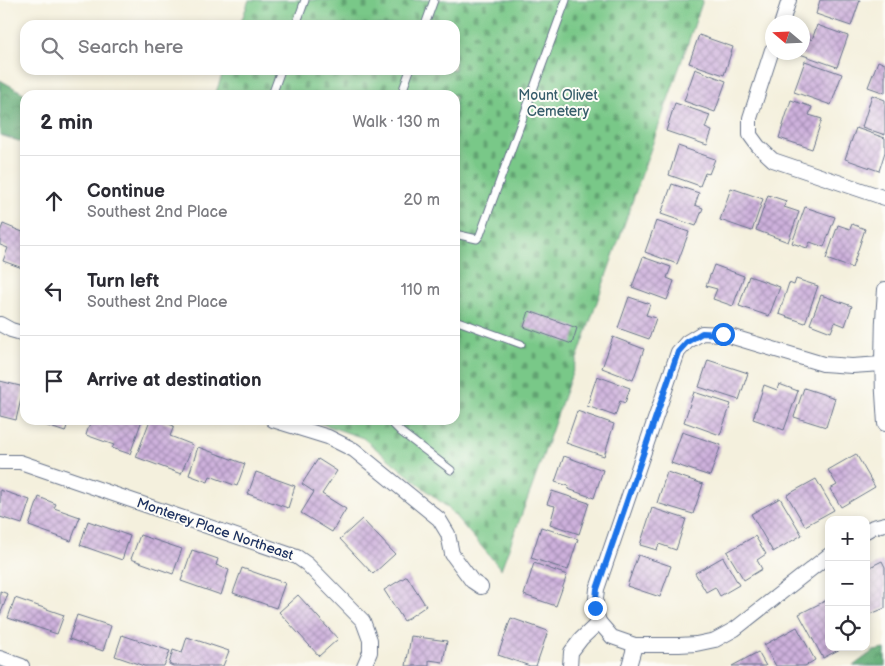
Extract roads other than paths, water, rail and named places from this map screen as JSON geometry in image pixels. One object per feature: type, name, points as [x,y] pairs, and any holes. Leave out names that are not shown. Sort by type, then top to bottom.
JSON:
[{"type":"street","points":[[784,15],[789,0]]},
{"type":"street","points":[[769,60],[750,118],[750,135],[758,146],[773,160],[885,198]]},
{"type":"street","points":[[885,289],[881,333],[885,424]]},
{"type":"street","points":[[0,324],[20,333]]},
{"type":"street","points":[[825,558],[736,629],[715,640],[696,644],[635,645],[612,637],[599,622],[595,608],[597,589],[678,352],[687,342],[702,333],[723,334],[823,364],[852,366],[882,364]]},
{"type":"street","points":[[288,425],[328,437],[354,450],[439,519],[448,534],[452,554],[472,580],[481,587]]},
{"type":"street","name":"Monterey Place Northeast","points":[[0,462],[20,462],[297,557],[307,564],[363,621],[370,640],[370,652],[364,666]]},
{"type":"street","points":[[870,530],[885,524]]},
{"type":"street","points":[[570,666],[571,652],[581,639],[599,622]]},
{"type":"street","points":[[629,666],[635,645]]},
{"type":"street","points":[[0,658],[22,666]]},
{"type":"lane","points":[[298,20],[305,0]]},
{"type":"lane","points":[[427,20],[434,0]]},
{"type":"lane","points":[[460,235],[477,239],[480,235],[566,0]]},
{"type":"lane","points":[[274,90],[279,75]]},
{"type":"lane","points":[[403,90],[408,75]]},
{"type":"lane","points":[[460,322],[521,344]]},
{"type":"lane","points":[[394,425],[451,470]]},
{"type":"park label","name":"Mount Olivet Cemetery","points":[[558,104]]}]
